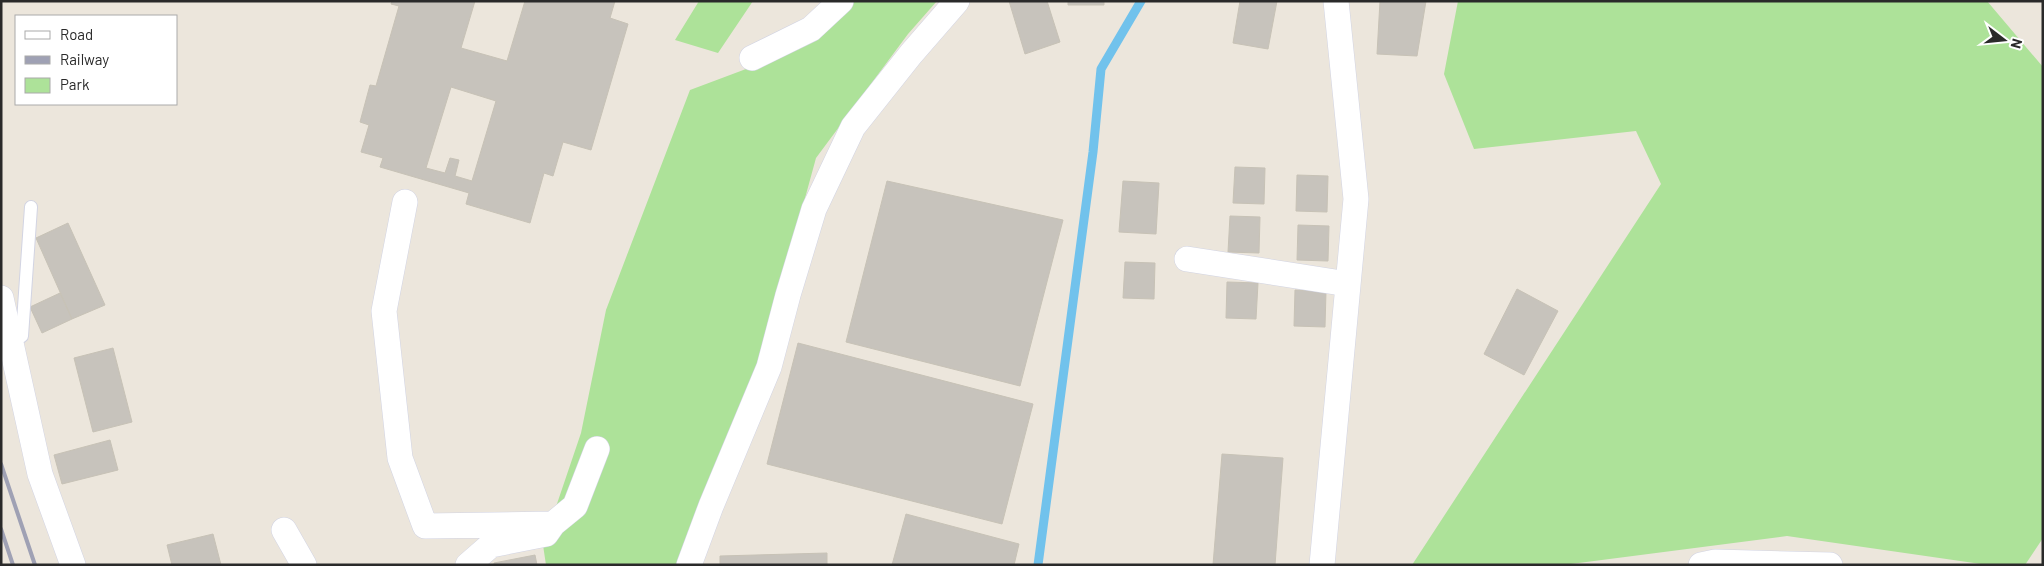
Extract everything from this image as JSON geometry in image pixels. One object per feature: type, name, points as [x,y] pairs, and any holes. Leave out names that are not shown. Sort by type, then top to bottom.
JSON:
[{"type":"street","points":[[752,58],[811,29],[841,1]]},
{"type":"street","points":[[689,565],[711,506],[770,367],[788,295],[814,209],[853,127],[911,54],[957,1]]},
{"type":"street","points":[[1322,565],[1356,199],[1336,1]]},
{"type":"street","points":[[405,202],[384,311],[400,458],[425,526],[553,524]]},
{"type":"street","points":[[1186,259],[1348,284]]},
{"type":"street","points":[[1,298],[40,474],[73,565]]},
{"type":"street","points":[[468,565],[491,545],[546,534],[553,524],[575,506],[596,449]]},
{"type":"street","points":[[284,530],[304,565]]},
{"type":"street","points":[[1701,565],[1715,562],[1814,564]]},
{"type":"lane","points":[[11,342],[22,336],[31,207]]},
{"type":"green space","points":[[699,1],[753,1],[718,53],[675,40]]},
{"type":"green space","points":[[854,1],[937,1],[908,34],[816,158],[759,366],[680,565],[546,565],[543,545],[581,433],[606,310],[690,90],[799,49]]},
{"type":"green space","points":[[1458,1],[1987,1],[2043,67],[2043,538],[2025,565],[1988,565],[1787,536],[1563,565],[1412,565],[1661,184],[1636,131],[1474,149],[1444,74]]},
{"type":"building","points":[[392,1],[475,1],[461,48],[507,61],[525,1],[615,1],[610,18],[628,24],[591,150],[563,142],[553,176],[544,173],[530,223],[466,204],[469,193],[380,167],[383,158],[361,152],[369,125],[360,122],[370,85],[376,86],[399,6],[391,4]],"holes":[[[451,87],[496,101],[472,181],[455,176],[459,160],[450,158],[445,173],[426,168]]]},
{"type":"building","points":[[1009,1],[1047,1],[1060,42],[1025,54]]},
{"type":"building","points":[[1068,1],[1104,1],[1104,5],[1068,5]]},
{"type":"building","points":[[1240,1],[1277,1],[1268,49],[1233,43]]},
{"type":"building","points":[[1380,1],[1426,1],[1417,56],[1377,54]]},
{"type":"building","points":[[1235,167],[1265,168],[1264,204],[1233,203]]},
{"type":"building","points":[[1297,175],[1328,176],[1327,212],[1296,211]]},
{"type":"building","points":[[887,181],[1063,220],[1020,386],[846,342]]},
{"type":"building","points":[[1123,181],[1159,183],[1156,234],[1119,232]]},
{"type":"building","points":[[1230,216],[1260,217],[1259,253],[1228,252]]},
{"type":"building","points":[[68,223],[105,305],[72,319],[36,238]]},
{"type":"building","points":[[1298,225],[1329,226],[1328,261],[1297,260]]},
{"type":"building","points":[[1125,262],[1155,263],[1154,299],[1123,298]]},
{"type":"building","points":[[1227,282],[1258,283],[1256,319],[1226,318]]},
{"type":"building","points":[[1517,289],[1558,311],[1524,375],[1484,354]]},
{"type":"building","points":[[1295,290],[1326,291],[1325,327],[1294,326]]},
{"type":"building","points":[[60,293],[72,319],[42,333],[30,307]]},
{"type":"building","points":[[798,343],[1033,404],[1002,524],[767,464]]},
{"type":"building","points":[[113,348],[132,422],[93,432],[74,358]]},
{"type":"building","points":[[110,440],[118,470],[62,484],[54,455]]},
{"type":"building","points":[[1222,454],[1283,458],[1275,565],[1213,565]]},
{"type":"building","points":[[906,514],[1019,544],[1014,565],[892,565]]},
{"type":"building","points":[[213,534],[221,565],[172,565],[167,545]]},
{"type":"building","points":[[827,553],[827,565],[720,565],[720,556]]},
{"type":"building","points":[[535,555],[537,565],[494,565],[494,563]]},
{"type":"waterway","points":[[1038,565],[1093,152],[1101,69],[1141,1]]},
{"type":"railway","points":[[1,464],[35,565]]},
{"type":"railway","points":[[1,529],[13,565]]}]
